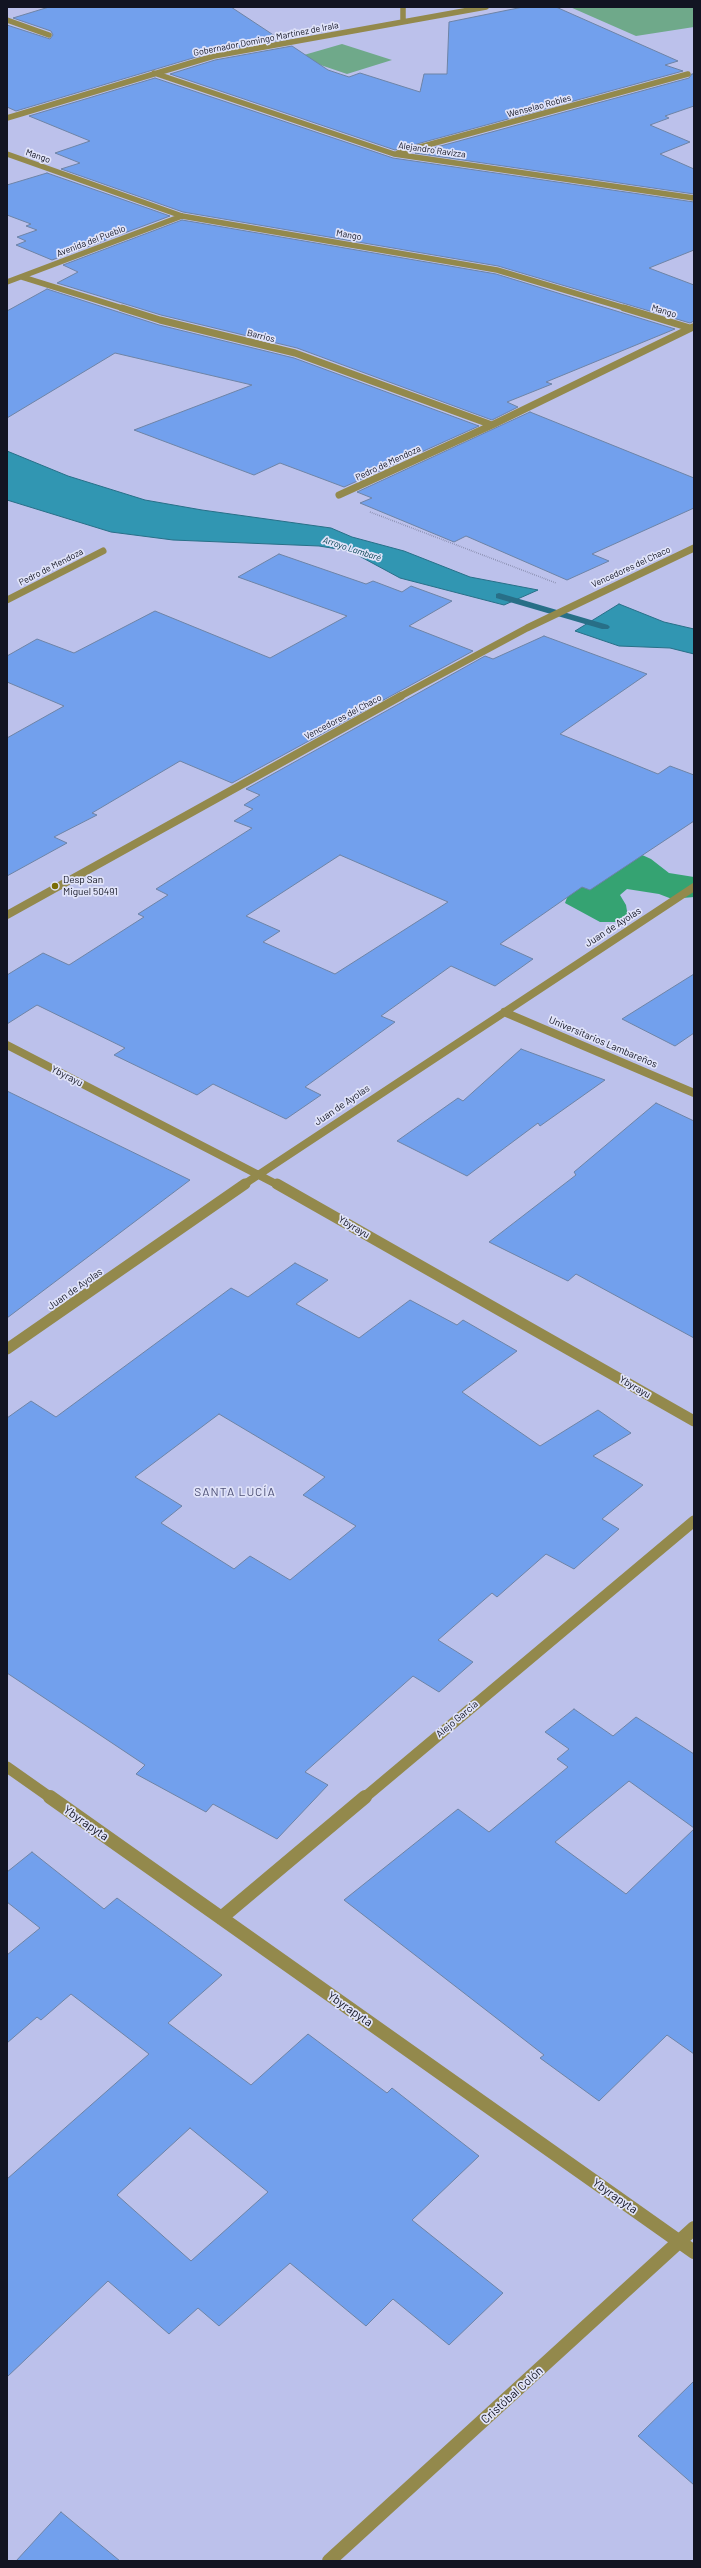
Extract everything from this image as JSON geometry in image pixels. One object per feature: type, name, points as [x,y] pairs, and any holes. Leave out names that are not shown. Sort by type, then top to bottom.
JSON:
[{"type":"street","points":[[403,7],[403,21]]},
{"type":"street","name":"Gobernador Domingo Martínez de Irala","points":[[7,118],[214,56],[486,7]]},
{"type":"street","points":[[7,20],[49,35]]},
{"type":"street","name":"Alejandro Ravizza","points":[[154,73],[394,154],[684,195],[694,198]]},
{"type":"street","name":"Wenselao Robles","points":[[394,154],[688,74]]},
{"type":"street","name":"Mango","points":[[7,154],[182,216],[497,270],[692,327]]},
{"type":"street","points":[[684,195],[694,191]]},
{"type":"street","name":"Avenida del Pueblo","points":[[7,282],[182,216]]},
{"type":"street","name":"Barrios","points":[[22,277],[160,320],[295,353],[492,425]]},
{"type":"street","name":"Pedro de Mendoza","points":[[339,495],[492,425],[692,327]]},
{"type":"street","name":"Vencedores del Chaco","points":[[7,914],[266,770],[527,628],[694,548]]},
{"type":"street","name":"Pedro de Mendoza","points":[[7,600],[103,551]]},
{"type":"street","name":"Juan de Ayolas","points":[[7,1349],[259,1174],[694,887]]},
{"type":"street","name":"Universitarios Lambareños","points":[[504,1012],[694,1093]]},
{"type":"street","name":"Ybyrayu","points":[[7,1045],[259,1174],[694,1421]]},
{"type":"street","name":"Alejo Garcia","points":[[221,1918],[694,1521]]},
{"type":"street","name":"Ybyrapyta","points":[[7,1767],[694,2252]]},
{"type":"street","name":"Cristóbal Colón","points":[[329,2561],[694,2228]]},
{"type":"path","points":[[339,495],[337,498],[339,500],[588,598]]},
{"type":"green space","points":[[570,7],[694,7],[694,27],[636,36]]},
{"type":"green space","points":[[342,44],[392,60],[347,74],[297,57]]},
{"type":"green space","points":[[640,854],[651,859],[669,873],[694,877],[694,897],[672,899],[659,894],[627,889],[620,895],[626,905],[628,917],[616,922],[600,922],[565,903],[571,887]]},
{"type":"water","points":[[7,451],[68,476],[145,500],[202,510],[331,528],[352,537],[404,551],[470,577],[538,590],[504,605],[400,578],[350,551],[319,546],[173,540],[111,532],[7,500]]},
{"type":"water","points":[[619,604],[664,622],[694,629],[694,654],[670,648],[619,646],[575,631]]},
{"type":"building","points":[[49,7],[231,7],[281,40],[213,52],[16,111],[7,107],[7,25],[50,39],[53,35],[51,31],[13,18]]},
{"type":"building","points":[[523,7],[556,7],[678,61],[665,65],[683,71],[395,150],[170,74],[215,60],[292,46],[328,70],[349,77],[360,73],[420,92],[424,74],[447,74],[449,22]]},
{"type":"building","points":[[692,74],[694,74],[694,106],[665,116],[669,118],[650,125],[690,142],[660,154],[694,169],[694,194],[415,153],[689,78]]},
{"type":"building","points":[[155,78],[393,158],[694,202],[694,250],[649,268],[694,285],[694,321],[690,323],[498,266],[183,212],[61,169],[80,163],[55,153],[90,141],[29,116]]},
{"type":"building","points":[[47,173],[170,216],[52,260],[16,245],[26,241],[17,237],[37,230],[26,226],[31,224],[7,215],[7,185]]},
{"type":"building","points":[[182,220],[496,274],[675,329],[546,382],[552,384],[507,402],[518,407],[492,420],[297,348],[161,315],[57,283],[78,272],[63,265]]},
{"type":"building","points":[[47,289],[159,325],[294,358],[479,426],[344,487],[280,463],[254,475],[134,430],[252,385],[115,353],[7,418],[7,311]]},
{"type":"building","points":[[530,412],[694,478],[694,508],[592,554],[609,561],[567,580],[466,536],[454,542],[360,503],[372,498],[357,492]]},
{"type":"building","points":[[279,554],[366,584],[373,581],[402,592],[411,586],[452,601],[409,626],[473,651],[232,783],[180,761],[92,813],[97,815],[54,837],[67,843],[7,876],[7,738],[64,706],[7,682],[7,656],[37,639],[74,653],[155,611],[270,658],[347,616],[238,577]]},
{"type":"building","points":[[544,636],[647,674],[560,734],[658,774],[670,766],[694,775],[694,821],[590,890],[582,887],[500,944],[533,959],[495,986],[451,966],[381,1016],[395,1022],[305,1087],[321,1095],[286,1119],[213,1084],[197,1095],[114,1055],[125,1048],[37,1005],[7,1024],[7,975],[43,953],[69,965],[144,917],[138,914],[168,895],[156,889],[252,828],[234,821],[253,809],[244,805],[260,795],[246,789],[485,656],[493,659]],"holes":[[[340,855],[448,902],[335,974],[263,942],[280,931],[246,916]]]},
{"type":"building","points":[[694,974],[694,1033],[675,1046],[622,1019]]},
{"type":"building","points":[[521,1049],[605,1080],[540,1126],[538,1123],[467,1176],[397,1141],[458,1098],[463,1101]]},
{"type":"building","points":[[7,1091],[190,1180],[7,1318]]},
{"type":"building","points":[[656,1103],[694,1121],[694,1338],[576,1274],[568,1281],[489,1242],[576,1175],[574,1172]]},
{"type":"building","points":[[295,1263],[328,1280],[296,1304],[359,1338],[410,1300],[457,1325],[463,1320],[517,1351],[462,1392],[540,1446],[598,1410],[631,1433],[593,1456],[643,1485],[602,1519],[619,1529],[574,1569],[546,1554],[497,1597],[492,1593],[438,1640],[473,1662],[439,1692],[413,1676],[305,1772],[328,1785],[277,1839],[213,1804],[206,1812],[136,1774],[145,1765],[7,1673],[7,1418],[31,1401],[56,1417],[231,1288],[248,1297]],"holes":[[[219,1414],[325,1477],[303,1495],[356,1526],[290,1580],[250,1556],[234,1569],[161,1523],[182,1506],[135,1477]]]},
{"type":"building","points":[[574,1709],[613,1736],[636,1717],[694,1754],[694,1828],[629,1781],[555,1842],[626,1894],[694,1829],[694,2054],[667,2035],[599,2101],[540,2058],[544,2055],[344,1900],[458,1809],[489,1832],[568,1767],[557,1759],[569,1749],[545,1732]]},
{"type":"building","points":[[32,1852],[104,1909],[117,1898],[222,1975],[168,2023],[251,2085],[308,2034],[387,2093],[392,2088],[479,2156],[412,2220],[503,2293],[449,2345],[393,2299],[366,2326],[290,2263],[219,2326],[198,2308],[169,2334],[108,2281],[7,2377],[7,2179],[149,2054],[71,1994],[41,2020],[37,2017],[7,2043],[7,1955],[40,1928],[7,1902],[7,1872]],"holes":[[[190,2128],[268,2192],[191,2261],[117,2195]]]},
{"type":"building","points":[[694,2381],[694,2485],[638,2436]]},
{"type":"building","points":[[61,2512],[120,2561],[16,2561]]},
{"type":"waterway","name":"Arroyo Lambaré","points":[[499,596],[605,627]]},
{"type":"place","name":"Desp San Miguel 50491","points":[[55,886]]},
{"type":"district","name":"SANTA LUCÍA","points":[[235,1492]]}]
